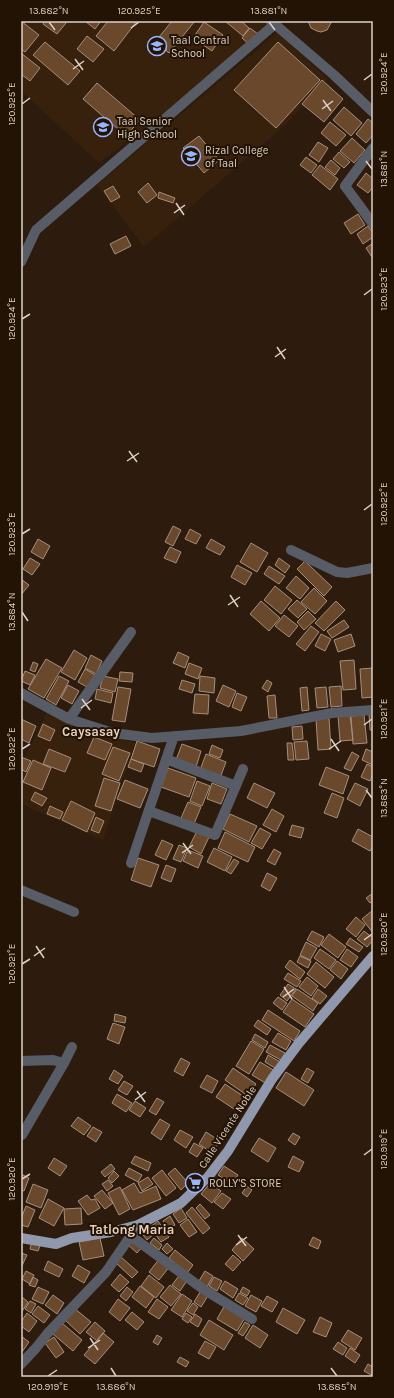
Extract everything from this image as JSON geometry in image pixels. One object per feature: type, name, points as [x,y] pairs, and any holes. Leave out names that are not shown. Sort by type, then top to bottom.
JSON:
[{"type":"main road","name":"Calle Vicente Noble","points":[[21,1238],[56,1244],[72,1238],[111,1232],[138,1225],[181,1203],[208,1178],[228,1151],[272,1079],[299,1043],[373,956]]},
{"type":"street","points":[[21,262],[36,230],[273,23],[334,74],[373,112]]},
{"type":"street","points":[[373,148],[345,186],[373,224]]},
{"type":"street","points":[[291,550],[337,572],[347,573],[373,568]]},
{"type":"street","points":[[69,719],[131,632]]},
{"type":"street","points":[[21,693],[69,719],[113,733],[152,738],[241,731],[332,713],[373,710]]},
{"type":"street","points":[[131,863],[174,736]]},
{"type":"street","points":[[166,760],[236,786]]},
{"type":"street","points":[[149,811],[215,835],[243,769]]},
{"type":"street","points":[[21,890],[74,912]]},
{"type":"street","points":[[21,1135],[72,1048]]},
{"type":"street","points":[[21,1061],[53,1060],[64,1063]]},
{"type":"street","points":[[21,1364],[47,1334],[106,1272],[138,1225]]},
{"type":"street","points":[[131,1236],[204,1289],[252,1319]]},
{"type":"shaded area","points":[[21,21],[267,21],[272,25],[211,78],[99,163],[21,91]]},
{"type":"shaded area","name":"Rizal College of Taal","points":[[277,33],[328,79],[283,127],[144,247],[97,185]]},
{"type":"shaded area","points":[[47,712],[89,735],[135,742],[103,840],[21,804],[21,765]]},
{"type":"building","points":[[21,21],[39,35],[25,52],[21,49]]},
{"type":"building","points":[[45,21],[64,21],[66,23],[57,34],[43,24]]},
{"type":"building","points":[[85,21],[101,21],[95,29]]},
{"type":"building","points":[[108,21],[137,21],[114,51],[96,36]]},
{"type":"building","points":[[172,21],[195,21],[169,53],[155,42]]},
{"type":"building","points":[[225,21],[241,21],[249,28],[243,36]]},
{"type":"building","points":[[308,21],[332,21],[327,30],[321,32],[311,28]]},
{"type":"building","points":[[204,22],[223,35],[212,51],[193,38]]},
{"type":"building","points":[[250,28],[258,34],[249,44],[242,38]]},
{"type":"building","points":[[87,36],[104,49],[93,62],[77,49]]},
{"type":"building","points":[[45,42],[80,71],[68,85],[33,55]]},
{"type":"building","points":[[278,42],[320,80],[276,128],[234,90]]},
{"type":"building","points":[[21,53],[40,68],[30,81],[21,74]]},
{"type":"building","points":[[322,80],[343,99],[324,122],[302,104]]},
{"type":"building","points":[[97,83],[140,120],[126,136],[83,99]]},
{"type":"building","points":[[344,107],[362,123],[351,136],[333,120]]},
{"type":"building","points":[[368,119],[373,123],[373,135],[366,143],[356,134]]},
{"type":"building","points":[[330,122],[346,135],[336,146],[321,133]]},
{"type":"building","points":[[199,136],[219,160],[204,173],[183,148]]},
{"type":"building","points":[[352,138],[365,150],[354,163],[340,151]]},
{"type":"building","points":[[318,142],[328,148],[319,162],[309,155]]},
{"type":"building","points":[[339,152],[350,162],[344,168],[333,159]]},
{"type":"building","points":[[306,157],[317,165],[311,173],[300,165]]},
{"type":"building","points":[[331,160],[340,168],[335,175],[325,167]]},
{"type":"building","points":[[320,165],[338,179],[330,190],[312,175]]},
{"type":"building","points":[[366,173],[373,179],[373,187],[368,193],[357,185]]},
{"type":"building","points":[[148,183],[157,195],[147,203],[138,192]]},
{"type":"building","points":[[113,186],[120,197],[111,202],[104,191]]},
{"type":"building","points":[[159,192],[175,198],[173,203],[158,198]]},
{"type":"building","points":[[358,214],[365,225],[351,234],[344,223]]},
{"type":"building","points":[[368,226],[373,233],[373,237],[363,244],[357,234]]},
{"type":"building","points":[[126,236],[131,246],[115,254],[110,244]]},
{"type":"building","points":[[373,243],[373,256],[372,257],[366,248]]},
{"type":"building","points":[[173,526],[181,530],[173,546],[165,542]]},
{"type":"building","points":[[190,529],[201,535],[196,544],[185,539]]},
{"type":"building","points":[[38,539],[50,546],[43,559],[31,552]]},
{"type":"building","points":[[211,539],[225,547],[220,555],[206,548]]},
{"type":"building","points":[[251,543],[268,553],[257,572],[240,562]]},
{"type":"building","points":[[170,547],[181,552],[176,563],[164,558]]},
{"type":"building","points":[[30,558],[40,564],[32,575],[23,569]]},
{"type":"building","points":[[279,558],[290,566],[285,573],[275,565]]},
{"type":"building","points":[[305,561],[332,587],[324,596],[297,569]]},
{"type":"building","points":[[237,565],[252,573],[245,585],[231,577]]},
{"type":"building","points":[[269,566],[285,576],[279,584],[264,574]]},
{"type":"building","points":[[296,576],[309,588],[300,599],[286,588]]},
{"type":"building","points":[[21,579],[29,585],[21,595]]},
{"type":"building","points":[[275,586],[292,600],[281,614],[264,600]]},
{"type":"building","points":[[314,588],[327,601],[315,614],[301,602]]},
{"type":"building","points":[[297,600],[307,609],[298,618],[288,609]]},
{"type":"building","points":[[261,601],[280,618],[269,631],[250,614]]},
{"type":"building","points":[[336,601],[345,610],[324,631],[315,623]]},
{"type":"building","points":[[308,611],[316,619],[304,630],[297,622]]},
{"type":"building","points":[[284,615],[298,626],[289,637],[275,626]]},
{"type":"building","points":[[344,620],[349,627],[332,638],[327,631]]},
{"type":"building","points":[[311,626],[319,632],[305,651],[296,644]]},
{"type":"building","points":[[321,634],[331,639],[325,651],[315,646]]},
{"type":"building","points":[[351,634],[355,646],[338,652],[334,640]]},
{"type":"building","points":[[74,650],[87,658],[75,680],[61,672]]},
{"type":"building","points":[[178,652],[189,657],[185,668],[173,663]]},
{"type":"building","points":[[91,655],[102,661],[96,674],[85,668]]},
{"type":"building","points":[[46,659],[62,668],[44,698],[28,689]]},
{"type":"building","points":[[354,660],[356,689],[343,690],[340,661]]},
{"type":"building","points":[[33,662],[38,664],[35,672],[30,670]]},
{"type":"building","points":[[189,663],[202,668],[198,679],[185,674]]},
{"type":"building","points":[[373,668],[373,697],[362,698],[360,669]]},
{"type":"building","points":[[85,669],[95,675],[87,687],[78,682]]},
{"type":"building","points":[[25,671],[35,675],[30,685],[21,681]]},
{"type":"building","points":[[120,672],[133,673],[132,682],[119,681]]},
{"type":"building","points":[[59,676],[69,681],[56,705],[46,699]]},
{"type":"building","points":[[103,676],[118,679],[115,692],[100,688]]},
{"type":"building","points":[[200,676],[215,678],[214,693],[199,691]]},
{"type":"building","points":[[182,680],[195,684],[192,693],[179,689]]},
{"type":"building","points":[[267,680],[272,683],[268,692],[262,688]]},
{"type":"building","points":[[68,685],[79,691],[72,704],[61,698]]},
{"type":"building","points":[[223,685],[236,691],[229,707],[216,701]]},
{"type":"building","points":[[341,686],[342,706],[331,707],[329,687]]},
{"type":"building","points":[[118,687],[131,689],[125,722],[112,720]]},
{"type":"building","points":[[307,687],[309,710],[302,711],[300,688]]},
{"type":"building","points":[[326,687],[328,707],[317,708],[315,688]]},
{"type":"building","points":[[97,689],[113,693],[111,703],[95,699]]},
{"type":"building","points":[[237,693],[247,697],[241,711],[232,707]]},
{"type":"building","points":[[195,694],[209,695],[208,714],[193,713]]},
{"type":"building","points":[[275,695],[277,718],[269,718],[267,696]]},
{"type":"building","points":[[373,712],[373,730],[370,730],[369,713]]},
{"type":"building","points":[[350,715],[353,740],[340,741],[338,716]]},
{"type":"building","points":[[364,715],[367,743],[353,744],[351,716]]},
{"type":"building","points":[[329,718],[331,749],[318,750],[316,719]]},
{"type":"building","points":[[21,719],[36,726],[29,743],[21,739]]},
{"type":"building","points":[[43,724],[55,730],[50,741],[38,736]]},
{"type":"building","points":[[302,726],[303,739],[293,740],[292,727]]},
{"type":"building","points":[[94,737],[112,744],[105,760],[87,753]]},
{"type":"building","points":[[137,741],[160,749],[154,767],[131,759]]},
{"type":"building","points":[[307,741],[309,759],[296,760],[294,742]]},
{"type":"building","points":[[287,743],[292,743],[294,760],[288,760]]},
{"type":"building","points":[[182,744],[201,751],[196,767],[176,760]]},
{"type":"building","points":[[212,745],[223,750],[220,758],[209,754]]},
{"type":"building","points":[[113,747],[130,753],[119,781],[102,774]]},
{"type":"building","points":[[49,749],[71,758],[65,772],[43,764]]},
{"type":"building","points":[[366,749],[373,752],[373,765],[362,760]]},
{"type":"building","points":[[352,752],[359,756],[351,771],[344,768]]},
{"type":"building","points":[[206,754],[226,762],[220,778],[200,770]]},
{"type":"building","points":[[21,757],[31,761],[26,772],[21,769]]},
{"type":"building","points":[[131,759],[144,764],[141,772],[128,767]]},
{"type":"building","points":[[33,760],[51,768],[42,790],[23,782]]},
{"type":"building","points":[[367,764],[373,767],[373,774],[370,781],[361,777]]},
{"type":"building","points":[[326,767],[349,776],[343,794],[319,785]]},
{"type":"building","points":[[168,768],[196,778],[189,797],[161,787]]},
{"type":"building","points":[[104,778],[120,783],[111,811],[95,806]]},
{"type":"building","points":[[125,780],[148,789],[140,808],[117,799]]},
{"type":"building","points":[[197,781],[210,786],[202,806],[190,801]]},
{"type":"building","points":[[212,783],[227,789],[221,804],[207,799]]},
{"type":"building","points":[[254,783],[275,793],[267,808],[247,798]]},
{"type":"building","points":[[355,783],[368,789],[360,806],[347,799]]},
{"type":"building","points":[[35,792],[47,798],[42,806],[31,800]]},
{"type":"building","points":[[332,793],[344,798],[337,818],[324,813]]},
{"type":"building","points":[[71,801],[95,813],[87,832],[62,820]]},
{"type":"building","points":[[188,802],[201,807],[194,824],[181,818]]},
{"type":"building","points":[[50,806],[63,812],[60,819],[47,814]]},
{"type":"building","points":[[272,809],[284,816],[276,832],[263,825]]},
{"type":"building","points":[[230,814],[257,826],[249,842],[223,829]]},
{"type":"building","points":[[96,817],[104,821],[99,833],[91,830]]},
{"type":"building","points":[[292,825],[304,828],[301,838],[289,835]]},
{"type":"building","points":[[260,828],[271,834],[262,849],[251,843]]},
{"type":"building","points":[[358,829],[373,837],[373,846],[370,851],[352,841]]},
{"type":"building","points":[[197,831],[209,837],[201,854],[189,847]]},
{"type":"building","points":[[225,832],[255,847],[248,862],[218,848]]},
{"type":"building","points":[[162,840],[173,845],[166,860],[155,855]]},
{"type":"building","points":[[179,845],[187,848],[181,862],[173,859]]},
{"type":"building","points":[[214,848],[232,857],[225,871],[207,862]]},
{"type":"building","points":[[274,849],[281,853],[275,865],[267,861]]},
{"type":"building","points":[[188,850],[203,856],[198,868],[183,861]]},
{"type":"building","points":[[138,858],[159,865],[151,887],[131,880]]},
{"type":"building","points":[[234,859],[239,862],[231,874],[226,871]]},
{"type":"building","points":[[166,865],[176,869],[171,882],[161,878]]},
{"type":"building","points":[[267,873],[277,878],[270,891],[261,886]]},
{"type":"building","points":[[373,893],[373,901],[370,903],[366,898]]},
{"type":"building","points":[[373,910],[373,933],[362,919]]},
{"type":"building","points":[[356,917],[365,925],[356,937],[346,929]]},
{"type":"building","points":[[312,931],[324,937],[319,947],[307,940]]},
{"type":"building","points":[[364,931],[373,938],[367,947],[357,939]]},
{"type":"building","points":[[329,934],[346,947],[338,958],[321,945]]},
{"type":"building","points":[[350,938],[363,947],[359,952],[346,944]]},
{"type":"building","points":[[306,942],[317,948],[310,960],[300,955]]},
{"type":"building","points":[[320,949],[336,960],[329,969],[314,958]]},
{"type":"building","points":[[347,949],[358,957],[351,967],[340,960]]},
{"type":"building","points":[[300,956],[311,961],[308,968],[297,962]]},
{"type":"building","points":[[290,960],[305,972],[300,979],[285,967]]},
{"type":"building","points":[[337,961],[348,969],[341,979],[330,970]]},
{"type":"building","points":[[316,962],[334,977],[325,988],[307,974]]},
{"type":"building","points":[[288,973],[301,981],[297,987],[284,979]]},
{"type":"building","points":[[307,977],[318,986],[311,996],[299,987]]},
{"type":"building","points":[[288,984],[296,989],[287,1001],[280,995]]},
{"type":"building","points":[[297,989],[318,1003],[313,1011],[292,996]]},
{"type":"building","points":[[318,989],[327,996],[320,1004],[312,998]]},
{"type":"building","points":[[278,997],[287,1003],[282,1010],[273,1003]]},
{"type":"building","points":[[292,999],[314,1014],[305,1027],[283,1012]]},
{"type":"building","points":[[268,1010],[300,1031],[294,1041],[262,1020]]},
{"type":"building","points":[[115,1014],[126,1017],[125,1023],[114,1021]]},
{"type":"building","points":[[258,1020],[271,1029],[267,1035],[254,1026]]},
{"type":"building","points":[[113,1023],[125,1027],[119,1044],[107,1039]]},
{"type":"building","points":[[278,1033],[291,1041],[286,1050],[272,1042]]},
{"type":"building","points":[[255,1034],[268,1042],[265,1048],[252,1040]]},
{"type":"building","points":[[251,1041],[264,1049],[249,1074],[236,1066]]},
{"type":"building","points":[[270,1045],[285,1053],[281,1060],[266,1052]]},
{"type":"building","points":[[268,1055],[282,1063],[278,1070],[265,1062]]},
{"type":"building","points":[[181,1058],[190,1063],[183,1076],[174,1071]]},
{"type":"building","points":[[260,1062],[275,1071],[267,1084],[252,1075]]},
{"type":"building","points":[[233,1068],[256,1084],[248,1096],[225,1080]]},
{"type":"building","points":[[307,1068],[314,1072],[308,1083],[301,1079]]},
{"type":"building","points":[[114,1070],[123,1076],[118,1084],[109,1079]]},
{"type":"building","points":[[286,1072],[314,1090],[304,1106],[276,1088]]},
{"type":"building","points":[[207,1075],[218,1081],[212,1093],[200,1087]]},
{"type":"building","points":[[124,1081],[133,1086],[127,1095],[118,1090]]},
{"type":"building","points":[[225,1084],[246,1098],[237,1111],[216,1097]]},
{"type":"building","points":[[117,1094],[132,1103],[126,1112],[112,1103]]},
{"type":"building","points":[[157,1098],[164,1102],[156,1115],[149,1111]]},
{"type":"building","points":[[135,1101],[146,1108],[140,1117],[129,1110]]},
{"type":"building","points":[[78,1117],[91,1126],[84,1135],[71,1126]]},
{"type":"building","points":[[160,1119],[170,1125],[161,1140],[151,1133]]},
{"type":"building","points":[[93,1127],[102,1132],[96,1142],[87,1136]]},
{"type":"building","points":[[180,1130],[193,1137],[186,1148],[174,1140]]},
{"type":"building","points":[[206,1132],[220,1141],[212,1153],[199,1144]]},
{"type":"building","points":[[293,1133],[300,1137],[295,1145],[288,1140]]},
{"type":"building","points":[[259,1138],[276,1148],[268,1162],[251,1151]]},
{"type":"building","points":[[194,1143],[203,1148],[197,1157],[189,1152]]},
{"type":"building","points":[[135,1156],[151,1163],[148,1171],[131,1163]]},
{"type":"building","points":[[293,1156],[304,1162],[299,1172],[288,1167]]},
{"type":"building","points":[[54,1158],[67,1166],[60,1176],[48,1168]]},
{"type":"building","points":[[111,1164],[115,1169],[105,1177],[101,1172]]},
{"type":"building","points":[[224,1166],[238,1175],[232,1184],[218,1175]]},
{"type":"building","points":[[129,1168],[142,1175],[138,1182],[125,1175]]},
{"type":"building","points":[[175,1168],[188,1183],[181,1190],[168,1174]]},
{"type":"building","points":[[162,1170],[176,1188],[166,1196],[152,1178]]},
{"type":"building","points":[[114,1171],[119,1176],[112,1183],[108,1178]]},
{"type":"building","points":[[21,1174],[29,1178],[24,1191],[21,1190]]},
{"type":"building","points":[[148,1177],[153,1184],[142,1191],[138,1183]]},
{"type":"building","points":[[108,1180],[113,1186],[107,1191],[102,1184]]},
{"type":"building","points":[[134,1183],[140,1193],[156,1186],[161,1199],[133,1210],[122,1190]]},
{"type":"building","points":[[210,1183],[221,1191],[212,1203],[201,1194]]},
{"type":"building","points":[[33,1184],[48,1190],[41,1208],[26,1202]]},
{"type":"building","points":[[247,1186],[252,1190],[247,1197],[242,1193]]},
{"type":"building","points":[[120,1187],[130,1209],[119,1215],[108,1193]]},
{"type":"building","points":[[102,1190],[113,1203],[105,1209],[94,1196]]},
{"type":"building","points":[[222,1193],[231,1199],[223,1209],[214,1202]]},
{"type":"building","points":[[87,1195],[91,1200],[95,1199],[100,1208],[88,1215],[78,1201]]},
{"type":"building","points":[[48,1199],[64,1208],[54,1226],[39,1218]]},
{"type":"building","points":[[200,1204],[210,1215],[205,1219],[196,1208]]},
{"type":"building","points":[[26,1206],[35,1210],[28,1227],[21,1225],[21,1219]]},
{"type":"building","points":[[192,1207],[210,1228],[203,1234],[186,1213]]},
{"type":"building","points":[[81,1208],[82,1224],[65,1225],[64,1209]]},
{"type":"building","points":[[181,1208],[187,1218],[179,1223],[173,1214]]},
{"type":"building","points":[[170,1216],[175,1225],[168,1229],[163,1221]]},
{"type":"building","points":[[188,1219],[197,1232],[189,1237],[180,1225]]},
{"type":"building","points":[[158,1221],[169,1237],[161,1242],[150,1227]]},
{"type":"building","points":[[145,1224],[154,1234],[147,1240],[139,1230]]},
{"type":"building","points":[[133,1237],[143,1246],[137,1253],[127,1244]]},
{"type":"building","points":[[313,1237],[321,1241],[318,1249],[309,1245]]},
{"type":"building","points":[[100,1238],[104,1256],[83,1260],[79,1242]]},
{"type":"building","points":[[154,1238],[162,1245],[159,1250],[150,1243]]},
{"type":"building","points":[[242,1238],[254,1249],[243,1261],[232,1250]]},
{"type":"building","points":[[32,1241],[41,1243],[38,1251],[30,1249]]},
{"type":"building","points":[[167,1243],[173,1249],[167,1254],[162,1249]]},
{"type":"building","points":[[175,1250],[193,1265],[187,1273],[169,1258]]},
{"type":"building","points":[[21,1253],[27,1255],[21,1268]]},
{"type":"building","points":[[233,1255],[241,1262],[233,1271],[225,1264]]},
{"type":"building","points":[[121,1257],[138,1272],[132,1278],[116,1263]]},
{"type":"building","points":[[160,1258],[170,1266],[159,1280],[149,1272]]},
{"type":"building","points":[[48,1261],[63,1269],[59,1277],[44,1270]]},
{"type":"building","points":[[78,1265],[90,1272],[84,1283],[72,1276]]},
{"type":"building","points":[[26,1271],[34,1275],[30,1284],[22,1279]]},
{"type":"building","points":[[205,1271],[213,1276],[207,1287],[199,1281]]},
{"type":"building","points":[[181,1273],[188,1279],[180,1291],[172,1285]]},
{"type":"building","points":[[120,1274],[129,1282],[119,1292],[111,1285]]},
{"type":"building","points":[[149,1275],[164,1287],[156,1298],[141,1286]]},
{"type":"building","points":[[33,1277],[38,1280],[35,1287],[29,1285]]},
{"type":"building","points":[[214,1277],[222,1281],[217,1291],[209,1286]]},
{"type":"building","points":[[225,1281],[238,1289],[233,1298],[220,1289]]},
{"type":"building","points":[[170,1285],[181,1294],[171,1306],[160,1297]]},
{"type":"building","points":[[140,1286],[154,1297],[146,1308],[132,1297]]},
{"type":"building","points":[[38,1287],[49,1292],[43,1304],[32,1299]]},
{"type":"building","points":[[127,1287],[133,1292],[126,1301],[120,1296]]},
{"type":"building","points":[[243,1287],[250,1291],[247,1296],[240,1292]]},
{"type":"building","points":[[202,1289],[209,1294],[201,1307],[194,1302]]},
{"type":"building","points":[[239,1293],[248,1298],[243,1305],[235,1300]]},
{"type":"building","points":[[182,1294],[192,1301],[182,1317],[171,1310]]},
{"type":"building","points":[[53,1295],[64,1303],[57,1314],[45,1305]]},
{"type":"building","points":[[251,1295],[262,1301],[256,1312],[245,1306]]},
{"type":"building","points":[[267,1296],[278,1302],[272,1312],[261,1306]]},
{"type":"building","points":[[22,1297],[28,1302],[21,1313],[21,1299]]},
{"type":"building","points":[[118,1299],[130,1308],[120,1321],[109,1312]]},
{"type":"building","points":[[157,1299],[168,1307],[159,1319],[148,1312]]},
{"type":"building","points":[[30,1301],[36,1304],[31,1313],[25,1309]]},
{"type":"building","points":[[193,1303],[198,1307],[193,1315],[187,1311]]},
{"type":"building","points":[[226,1303],[246,1316],[237,1331],[217,1319]]},
{"type":"building","points":[[38,1306],[50,1315],[44,1323],[32,1314]]},
{"type":"building","points":[[74,1308],[91,1322],[80,1334],[64,1319]]},
{"type":"building","points":[[283,1308],[305,1320],[297,1334],[276,1322]]},
{"type":"building","points":[[132,1312],[144,1322],[137,1330],[125,1320]]},
{"type":"building","points":[[27,1313],[37,1321],[29,1332],[21,1326],[21,1322]]},
{"type":"building","points":[[186,1313],[192,1317],[188,1323],[182,1319]]},
{"type":"building","points":[[195,1314],[202,1319],[198,1327],[190,1322]]},
{"type":"building","points":[[320,1317],[332,1323],[326,1337],[313,1332]]},
{"type":"building","points":[[209,1320],[233,1335],[224,1350],[200,1335]]},
{"type":"building","points":[[95,1322],[105,1331],[97,1341],[86,1332]]},
{"type":"building","points":[[245,1322],[250,1325],[243,1336],[238,1333]]},
{"type":"building","points":[[62,1323],[82,1340],[73,1351],[53,1334]]},
{"type":"building","points":[[253,1325],[268,1335],[260,1348],[245,1338]]},
{"type":"building","points":[[348,1330],[362,1338],[355,1350],[341,1341]]},
{"type":"building","points":[[103,1333],[114,1342],[95,1364],[84,1355]]},
{"type":"building","points":[[157,1335],[162,1338],[158,1345],[153,1342]]},
{"type":"building","points":[[21,1336],[29,1342],[22,1352],[21,1351]]},
{"type":"building","points":[[54,1337],[64,1352],[56,1358],[45,1343]]},
{"type":"building","points":[[205,1341],[216,1347],[209,1359],[198,1353]]},
{"type":"building","points":[[338,1342],[347,1348],[343,1355],[333,1349]]},
{"type":"building","points":[[350,1348],[360,1355],[355,1363],[345,1356]]},
{"type":"building","points":[[180,1357],[189,1362],[186,1367],[177,1362]]},
{"type":"building","points":[[368,1364],[373,1367],[373,1376],[364,1371]]},
{"type":"place","name":"Taal Central School","points":[[157,46]]},
{"type":"place","name":"Taal Senior High School","points":[[103,127]]},
{"type":"place","name":"Rizal College of Taal","points":[[191,156]]},
{"type":"place","name":"ROLLY'S STORE","points":[[195,1183]]},
{"type":"district","name":"Caysasay","points":[[91,731]]},
{"type":"district","name":"Tatlong Maria","points":[[132,1229]]}]
